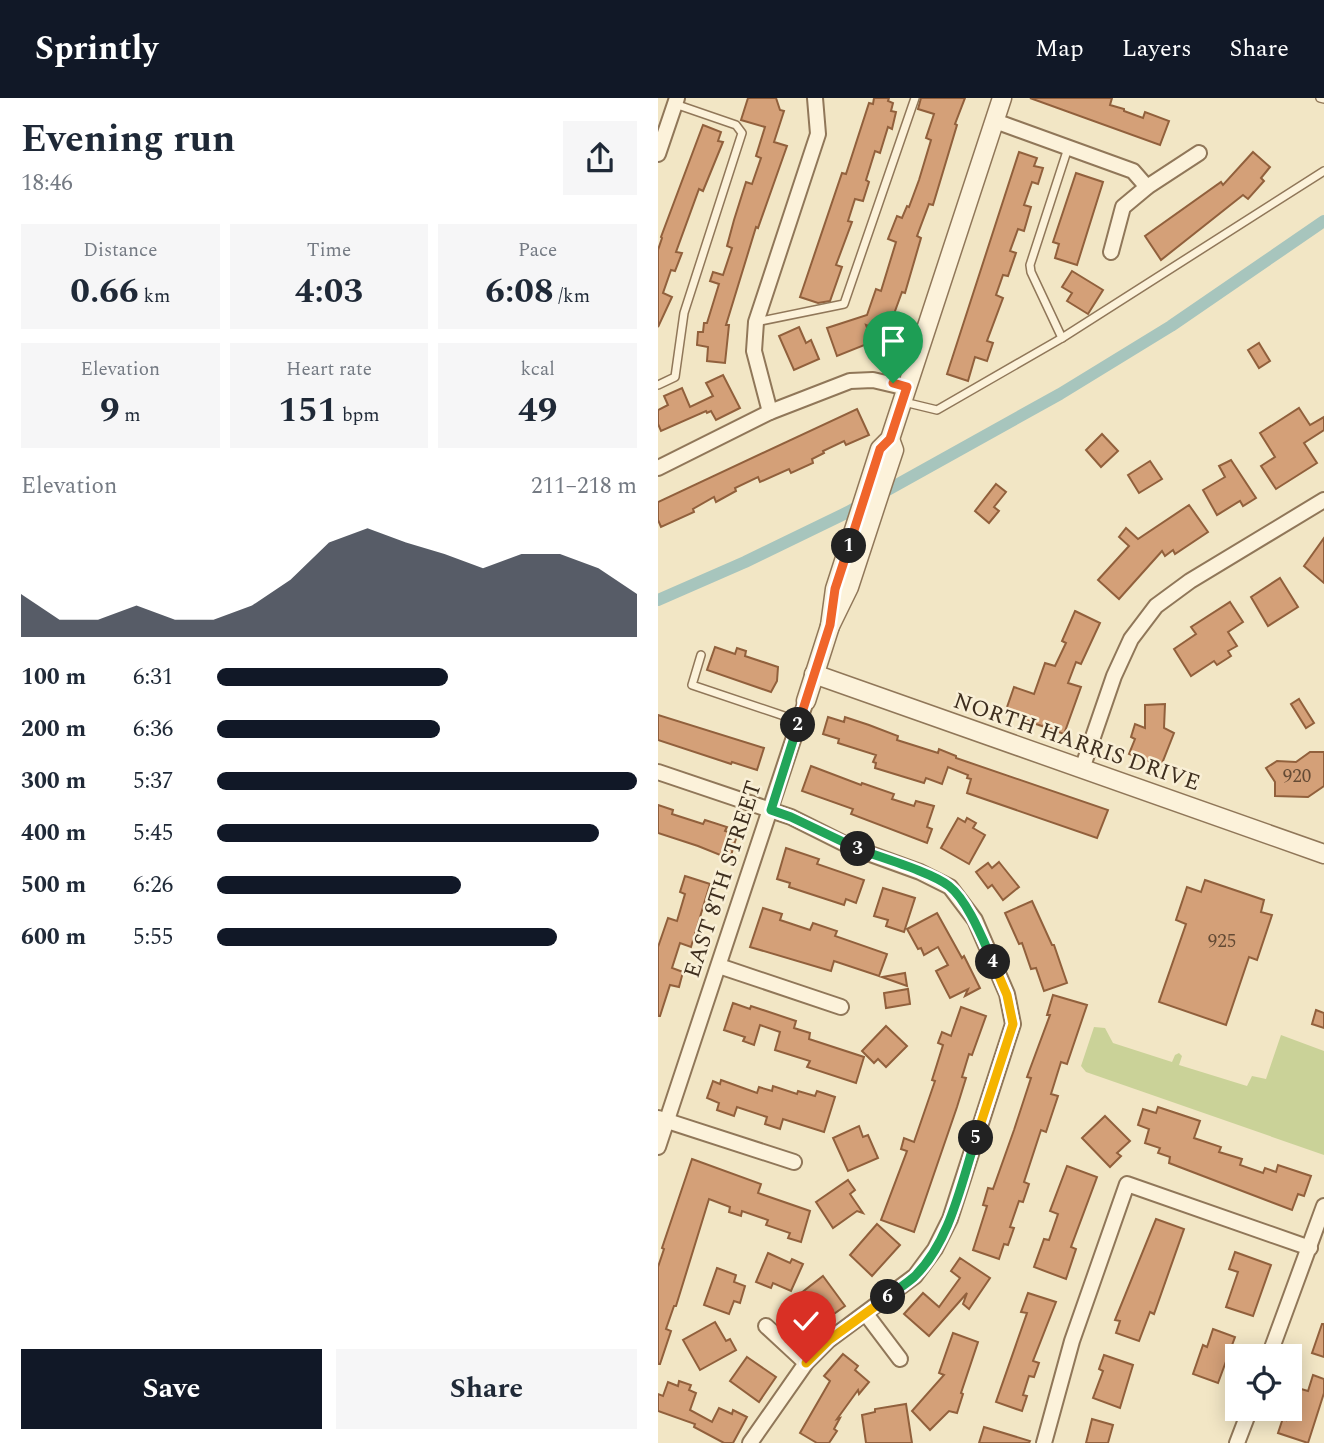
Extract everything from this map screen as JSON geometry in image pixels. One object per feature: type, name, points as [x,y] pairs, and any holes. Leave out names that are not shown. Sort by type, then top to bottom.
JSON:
[{"type":"street","points":[[770,412],[754,351],[756,322],[818,134],[815,98]]},
{"type":"street","name":"EAST 8TH STREET","points":[[658,1147],[662,1119],[719,966],[830,625],[849,587],[863,523],[866,491],[880,449],[890,439],[1002,98]]},
{"type":"street","points":[[658,154],[676,101]]},
{"type":"street","points":[[995,121],[1133,171],[1147,187]]},
{"type":"street","points":[[1111,252],[1124,207],[1147,187],[1199,152]]},
{"type":"street","points":[[658,468],[770,412],[850,382],[873,380],[905,395]]},
{"type":"street","name":"EAST 8TH STREET","points":[[863,523],[884,480],[894,450],[890,439]]},
{"type":"street","points":[[1082,769],[1114,676],[1131,639],[1156,606],[1190,581],[1324,500]]},
{"type":"street","name":"NORTH HARRIS DRIVE","points":[[814,674],[1324,854]]},
{"type":"street","points":[[658,772],[791,817],[851,847],[920,872],[950,887],[975,920],[1007,995],[1013,1024],[950,1219],[934,1249],[915,1276],[829,1340],[806,1363],[750,1443]]},
{"type":"street","points":[[719,966],[841,1007]]},
{"type":"street","points":[[662,1119],[793,1163]]},
{"type":"street","points":[[1044,1443],[1072,1341],[1127,1184],[1310,1248]]},
{"type":"street","points":[[1274,1344],[1324,1206]]},
{"type":"street","points":[[866,1314],[900,1359]]},
{"type":"street","points":[[766,1326],[806,1363]]},
{"type":"street","points":[[1237,1443],[1245,1421]]},
{"type":"lane","points":[[756,322],[844,304],[915,98]]},
{"type":"lane","points":[[658,385],[675,377],[684,313],[742,134],[736,125],[676,101]]},
{"type":"lane","points":[[1062,338],[1030,265],[1068,147]]},
{"type":"lane","points":[[905,395],[937,410],[1062,338],[1324,171]]},
{"type":"lane","points":[[701,655],[692,685],[799,722]]},
{"type":"green space","points":[[1094,1027],[1105,1028],[1113,1043],[1172,1062],[1179,1053],[1182,1056],[1179,1065],[1247,1086],[1252,1076],[1266,1079],[1281,1035],[1324,1051],[1324,1155],[1086,1072],[1081,1066]]},
{"type":"building","points":[[748,98],[776,98],[780,110],[784,111],[774,142],[787,146],[758,228],[756,227],[726,325],[729,325],[725,363],[707,361],[708,347],[697,345],[698,332],[703,332],[704,323],[707,323],[719,284],[710,281],[713,272],[723,275],[732,248],[727,246],[746,182],[752,184],[761,158],[756,156],[765,127],[741,120]]},
{"type":"building","points":[[874,98],[889,98],[888,101],[893,103],[891,111],[896,112],[892,129],[888,127],[880,153],[875,151],[863,201],[855,199],[848,221],[852,222],[836,265],[842,267],[830,301],[818,303],[800,297],[842,173],[846,174],[869,103],[873,104]]},
{"type":"building","points":[[921,98],[965,98],[955,124],[957,125],[933,205],[929,204],[917,236],[921,238],[905,293],[902,292],[887,333],[866,325],[872,342],[837,356],[827,328],[867,315],[876,289],[881,291],[896,242],[888,239],[897,216],[902,218],[907,206],[909,207],[919,180],[931,140],[926,138],[934,114],[918,109]]},
{"type":"building","points":[[1030,98],[1112,98],[1110,105],[1124,111],[1143,118],[1145,112],[1169,121],[1160,145]]},
{"type":"building","points":[[703,125],[721,132],[718,141],[723,142],[703,191],[699,189],[676,252],[682,253],[675,271],[671,270],[663,293],[672,297],[658,327],[658,250]]},
{"type":"building","points":[[1019,152],[1037,158],[1034,166],[1043,168],[1038,184],[1032,182],[1024,205],[1031,207],[1024,231],[1018,229],[1010,251],[1016,253],[1008,276],[1003,275],[996,295],[1003,298],[987,341],[993,343],[987,361],[975,357],[968,381],[947,374]]},
{"type":"building","points":[[1253,152],[1270,167],[1261,178],[1264,181],[1248,199],[1243,195],[1161,260],[1145,236],[1221,182],[1223,185]]},
{"type":"building","points":[[1076,173],[1103,182],[1077,265],[1055,258],[1059,244],[1053,242]]},
{"type":"building","points":[[1072,271],[1103,290],[1088,314],[1067,301],[1072,293],[1062,287]]},
{"type":"building","points":[[799,327],[806,343],[811,340],[819,359],[794,370],[779,336]]},
{"type":"building","points":[[1259,343],[1270,361],[1259,368],[1248,350]]},
{"type":"building","points":[[723,375],[740,408],[716,420],[711,411],[706,411],[661,431],[658,410],[668,405],[664,396],[682,388],[690,407],[713,396],[706,383]]},
{"type":"building","points":[[1299,408],[1310,425],[1324,417],[1324,430],[1304,443],[1317,463],[1276,489],[1261,466],[1275,457],[1260,433]]},
{"type":"building","points":[[857,409],[869,435],[846,445],[844,441],[823,451],[824,453],[812,459],[813,463],[791,473],[789,469],[760,482],[758,477],[735,488],[736,491],[716,502],[714,497],[693,509],[694,512],[661,527],[658,520],[658,502]]},
{"type":"building","points":[[1102,434],[1118,451],[1101,467],[1086,450]]},
{"type":"building","points":[[1231,460],[1256,498],[1243,506],[1240,501],[1217,515],[1203,490],[1225,477],[1219,466]]},
{"type":"building","points":[[1150,461],[1162,479],[1139,493],[1128,475]]},
{"type":"building","points":[[996,484],[1006,492],[994,507],[999,511],[989,523],[975,511]]},
{"type":"building","points":[[1189,505],[1208,532],[1175,554],[1173,550],[1165,556],[1162,551],[1119,599],[1098,580],[1129,546],[1119,537],[1126,528],[1138,539]]},
{"type":"building","points":[[1324,538],[1324,583],[1304,566]]},
{"type":"building","points":[[1280,578],[1298,607],[1268,626],[1251,597]]},
{"type":"building","points":[[1230,602],[1243,622],[1228,632],[1237,646],[1228,651],[1231,656],[1217,665],[1214,661],[1191,676],[1174,649],[1196,634],[1191,627]]},
{"type":"building","points":[[1075,611],[1100,623],[1081,664],[1076,662],[1068,683],[1081,687],[1064,734],[1005,713],[1014,687],[1034,694],[1045,663],[1055,666],[1066,643],[1062,641]]},
{"type":"building","points":[[715,647],[735,654],[737,648],[746,651],[745,656],[778,667],[777,681],[771,692],[707,670]]},
{"type":"building","points":[[1299,699],[1314,723],[1306,728],[1291,704]]},
{"type":"building","points":[[1165,704],[1164,728],[1174,733],[1161,766],[1129,754],[1135,739],[1131,737],[1135,724],[1145,728],[1145,705]]},
{"type":"building","points":[[658,715],[764,748],[757,770],[658,740]]},
{"type":"building","points":[[828,717],[844,722],[845,717],[898,736],[897,740],[938,753],[939,749],[956,758],[1108,810],[1097,838],[967,793],[971,779],[967,778],[968,775],[948,767],[942,784],[926,778],[924,783],[875,768],[876,763],[873,762],[876,755],[838,743],[839,739],[823,734]]},
{"type":"building","points":[[1310,752],[1324,752],[1324,786],[1308,797],[1275,796],[1275,782],[1266,768],[1277,761],[1296,762]]},
{"type":"building","points":[[811,766],[894,794],[892,799],[914,806],[916,801],[934,806],[927,827],[932,829],[927,843],[851,814],[853,809],[802,791]]},
{"type":"building","points":[[658,805],[673,810],[672,814],[703,824],[705,820],[727,827],[725,831],[737,835],[730,859],[658,833]]},
{"type":"building","points":[[958,818],[965,822],[967,818],[976,823],[973,828],[985,835],[969,864],[941,848]]},
{"type":"building","points":[[786,848],[819,859],[817,864],[864,880],[856,903],[846,899],[844,905],[789,887],[790,883],[777,879]]},
{"type":"building","points":[[999,862],[1019,887],[1003,900],[992,885],[988,888],[976,872],[988,863],[992,868]]},
{"type":"building","points":[[685,876],[710,884],[691,947],[680,943],[672,968],[683,972],[679,987],[670,985],[658,1016],[658,947],[668,918],[677,921],[685,894],[680,892]]},
{"type":"building","points":[[1205,880],[1264,900],[1261,912],[1272,915],[1257,960],[1249,957],[1226,1025],[1159,1002],[1186,924],[1176,920],[1187,887],[1201,892]]},
{"type":"building","points":[[883,888],[915,898],[904,932],[886,926],[888,920],[874,916]]},
{"type":"building","points":[[1032,901],[1054,945],[1067,983],[1044,991],[1036,968],[1031,969],[1022,943],[1019,944],[1005,913]]},
{"type":"building","points":[[763,908],[782,914],[780,920],[810,930],[813,923],[837,931],[835,936],[887,954],[879,976],[834,961],[831,971],[750,947]]},
{"type":"building","points":[[937,913],[980,988],[965,996],[968,989],[950,998],[936,971],[948,965],[938,947],[924,955],[907,929]]},
{"type":"building","points":[[905,973],[907,986],[882,977]]},
{"type":"building","points":[[908,989],[910,1004],[886,1008],[884,993]]},
{"type":"building","points":[[1053,995],[1087,1005],[1067,1064],[1061,1062],[1051,1094],[1058,1096],[1046,1132],[1041,1130],[1024,1182],[1029,1184],[1023,1202],[1019,1201],[1010,1227],[1014,1228],[1008,1245],[1004,1244],[999,1259],[973,1250],[987,1206],[983,1205],[988,1188],[993,1189],[1014,1130],[1031,1078],[1027,1077],[1050,1015],[1047,1015]]},
{"type":"building","points":[[733,1003],[796,1021],[794,1028],[810,1033],[809,1039],[864,1057],[856,1083],[807,1067],[810,1061],[775,1050],[780,1032],[760,1025],[754,1045],[743,1041],[745,1037],[724,1030]]},
{"type":"building","points":[[961,1007],[986,1016],[972,1055],[969,1054],[962,1077],[966,1078],[914,1232],[881,1220],[907,1151],[901,1149],[904,1138],[914,1142],[935,1081],[932,1080],[943,1045],[938,1043],[942,1032],[951,1036]]},
{"type":"building","points":[[1316,1010],[1324,1013],[1324,1028],[1312,1024]]},
{"type":"building","points":[[886,1026],[907,1046],[886,1067],[878,1059],[874,1063],[862,1051]]},
{"type":"building","points":[[721,1080],[757,1093],[759,1087],[772,1091],[773,1086],[797,1094],[798,1091],[815,1096],[817,1091],[835,1097],[824,1132],[783,1119],[780,1129],[765,1124],[767,1117],[737,1107],[734,1116],[717,1110],[719,1103],[707,1098],[713,1081],[720,1084]]},
{"type":"building","points":[[1158,1107],[1200,1121],[1194,1138],[1221,1147],[1219,1152],[1242,1159],[1240,1165],[1263,1173],[1265,1168],[1276,1172],[1278,1165],[1311,1176],[1304,1196],[1298,1194],[1292,1210],[1169,1163],[1170,1157],[1158,1153],[1160,1148],[1145,1143],[1149,1129],[1138,1125],[1143,1109],[1156,1113]]},
{"type":"building","points":[[1105,1116],[1130,1141],[1117,1153],[1121,1156],[1110,1167],[1082,1138]]},
{"type":"building","points":[[859,1126],[863,1137],[868,1135],[878,1158],[848,1171],[833,1138]]},
{"type":"building","points":[[692,1159],[761,1184],[758,1193],[810,1211],[801,1242],[788,1238],[790,1233],[766,1225],[768,1220],[742,1211],[741,1216],[729,1212],[730,1207],[709,1199],[676,1306],[666,1329],[671,1331],[658,1364],[658,1267]]},
{"type":"building","points":[[1067,1166],[1097,1177],[1071,1247],[1076,1249],[1066,1279],[1034,1267],[1044,1239],[1049,1240],[1058,1214],[1050,1211]]},
{"type":"building","points":[[848,1180],[855,1190],[850,1194],[863,1213],[857,1211],[833,1228],[816,1202]]},
{"type":"building","points":[[1156,1219],[1184,1229],[1154,1314],[1150,1312],[1139,1341],[1116,1333],[1120,1321],[1115,1320]]},
{"type":"building","points":[[877,1224],[900,1245],[872,1276],[850,1255]]},
{"type":"building","points":[[1235,1252],[1271,1265],[1253,1316],[1226,1307],[1238,1272],[1229,1269]]},
{"type":"building","points":[[768,1253],[790,1263],[792,1259],[803,1264],[791,1291],[773,1283],[771,1288],[756,1282]]},
{"type":"building","points":[[960,1258],[990,1278],[969,1309],[963,1304],[967,1293],[929,1336],[904,1314],[923,1293],[939,1307],[960,1278],[951,1271]]},
{"type":"building","points":[[717,1268],[736,1275],[734,1282],[745,1286],[740,1303],[734,1301],[729,1314],[704,1305]]},
{"type":"building","points":[[823,1276],[845,1306],[817,1326],[796,1297]]},
{"type":"building","points":[[1028,1293],[1056,1302],[1033,1361],[1039,1363],[1034,1377],[1029,1376],[1023,1395],[1027,1396],[1022,1411],[996,1402],[1027,1313],[1021,1312]]},
{"type":"building","points":[[715,1322],[726,1341],[730,1339],[736,1350],[700,1370],[683,1340]]},
{"type":"building","points":[[1324,1324],[1324,1357],[1312,1353]]},
{"type":"building","points":[[1213,1329],[1235,1337],[1232,1344],[1225,1344],[1225,1364],[1218,1383],[1193,1374],[1203,1345],[1207,1347]]},
{"type":"building","points":[[953,1333],[978,1342],[957,1413],[949,1411],[930,1430],[912,1411],[944,1375],[939,1373]]},
{"type":"building","points":[[843,1354],[858,1366],[855,1370],[869,1382],[859,1394],[858,1390],[837,1419],[840,1418],[834,1429],[837,1431],[829,1443],[817,1443],[800,1433],[830,1381],[824,1376]]},
{"type":"building","points":[[1104,1355],[1133,1365],[1120,1408],[1093,1398],[1103,1371],[1099,1369]]},
{"type":"building","points":[[747,1357],[776,1377],[759,1402],[730,1381]]},
{"type":"building","points":[[1313,1375],[1324,1379],[1324,1393],[1308,1443],[1278,1433],[1282,1421],[1302,1421],[1302,1389],[1308,1391]]},
{"type":"building","points":[[679,1381],[691,1385],[689,1390],[696,1393],[690,1410],[712,1422],[719,1408],[732,1414],[733,1410],[747,1417],[733,1443],[724,1443],[694,1427],[695,1424],[658,1411],[658,1394],[663,1396],[668,1382],[678,1386]]},
{"type":"building","points":[[906,1404],[912,1443],[866,1443],[862,1415],[875,1412],[875,1409]]},
{"type":"building","points":[[1092,1419],[1113,1425],[1108,1443],[1086,1443]]},
{"type":"building","points":[[984,1427],[1030,1441],[979,1443]]},
{"type":"waterway","points":[[658,600],[848,512],[1060,394],[1171,326],[1324,221]]},
{"type":"route","points":[[806,1363],[829,1340],[915,1276],[934,1249],[950,1219],[1013,1024],[1007,995],[975,920],[950,887],[920,872],[851,847],[771,810],[830,625],[835,589],[880,449],[890,439],[907,387],[893,383]]}]
